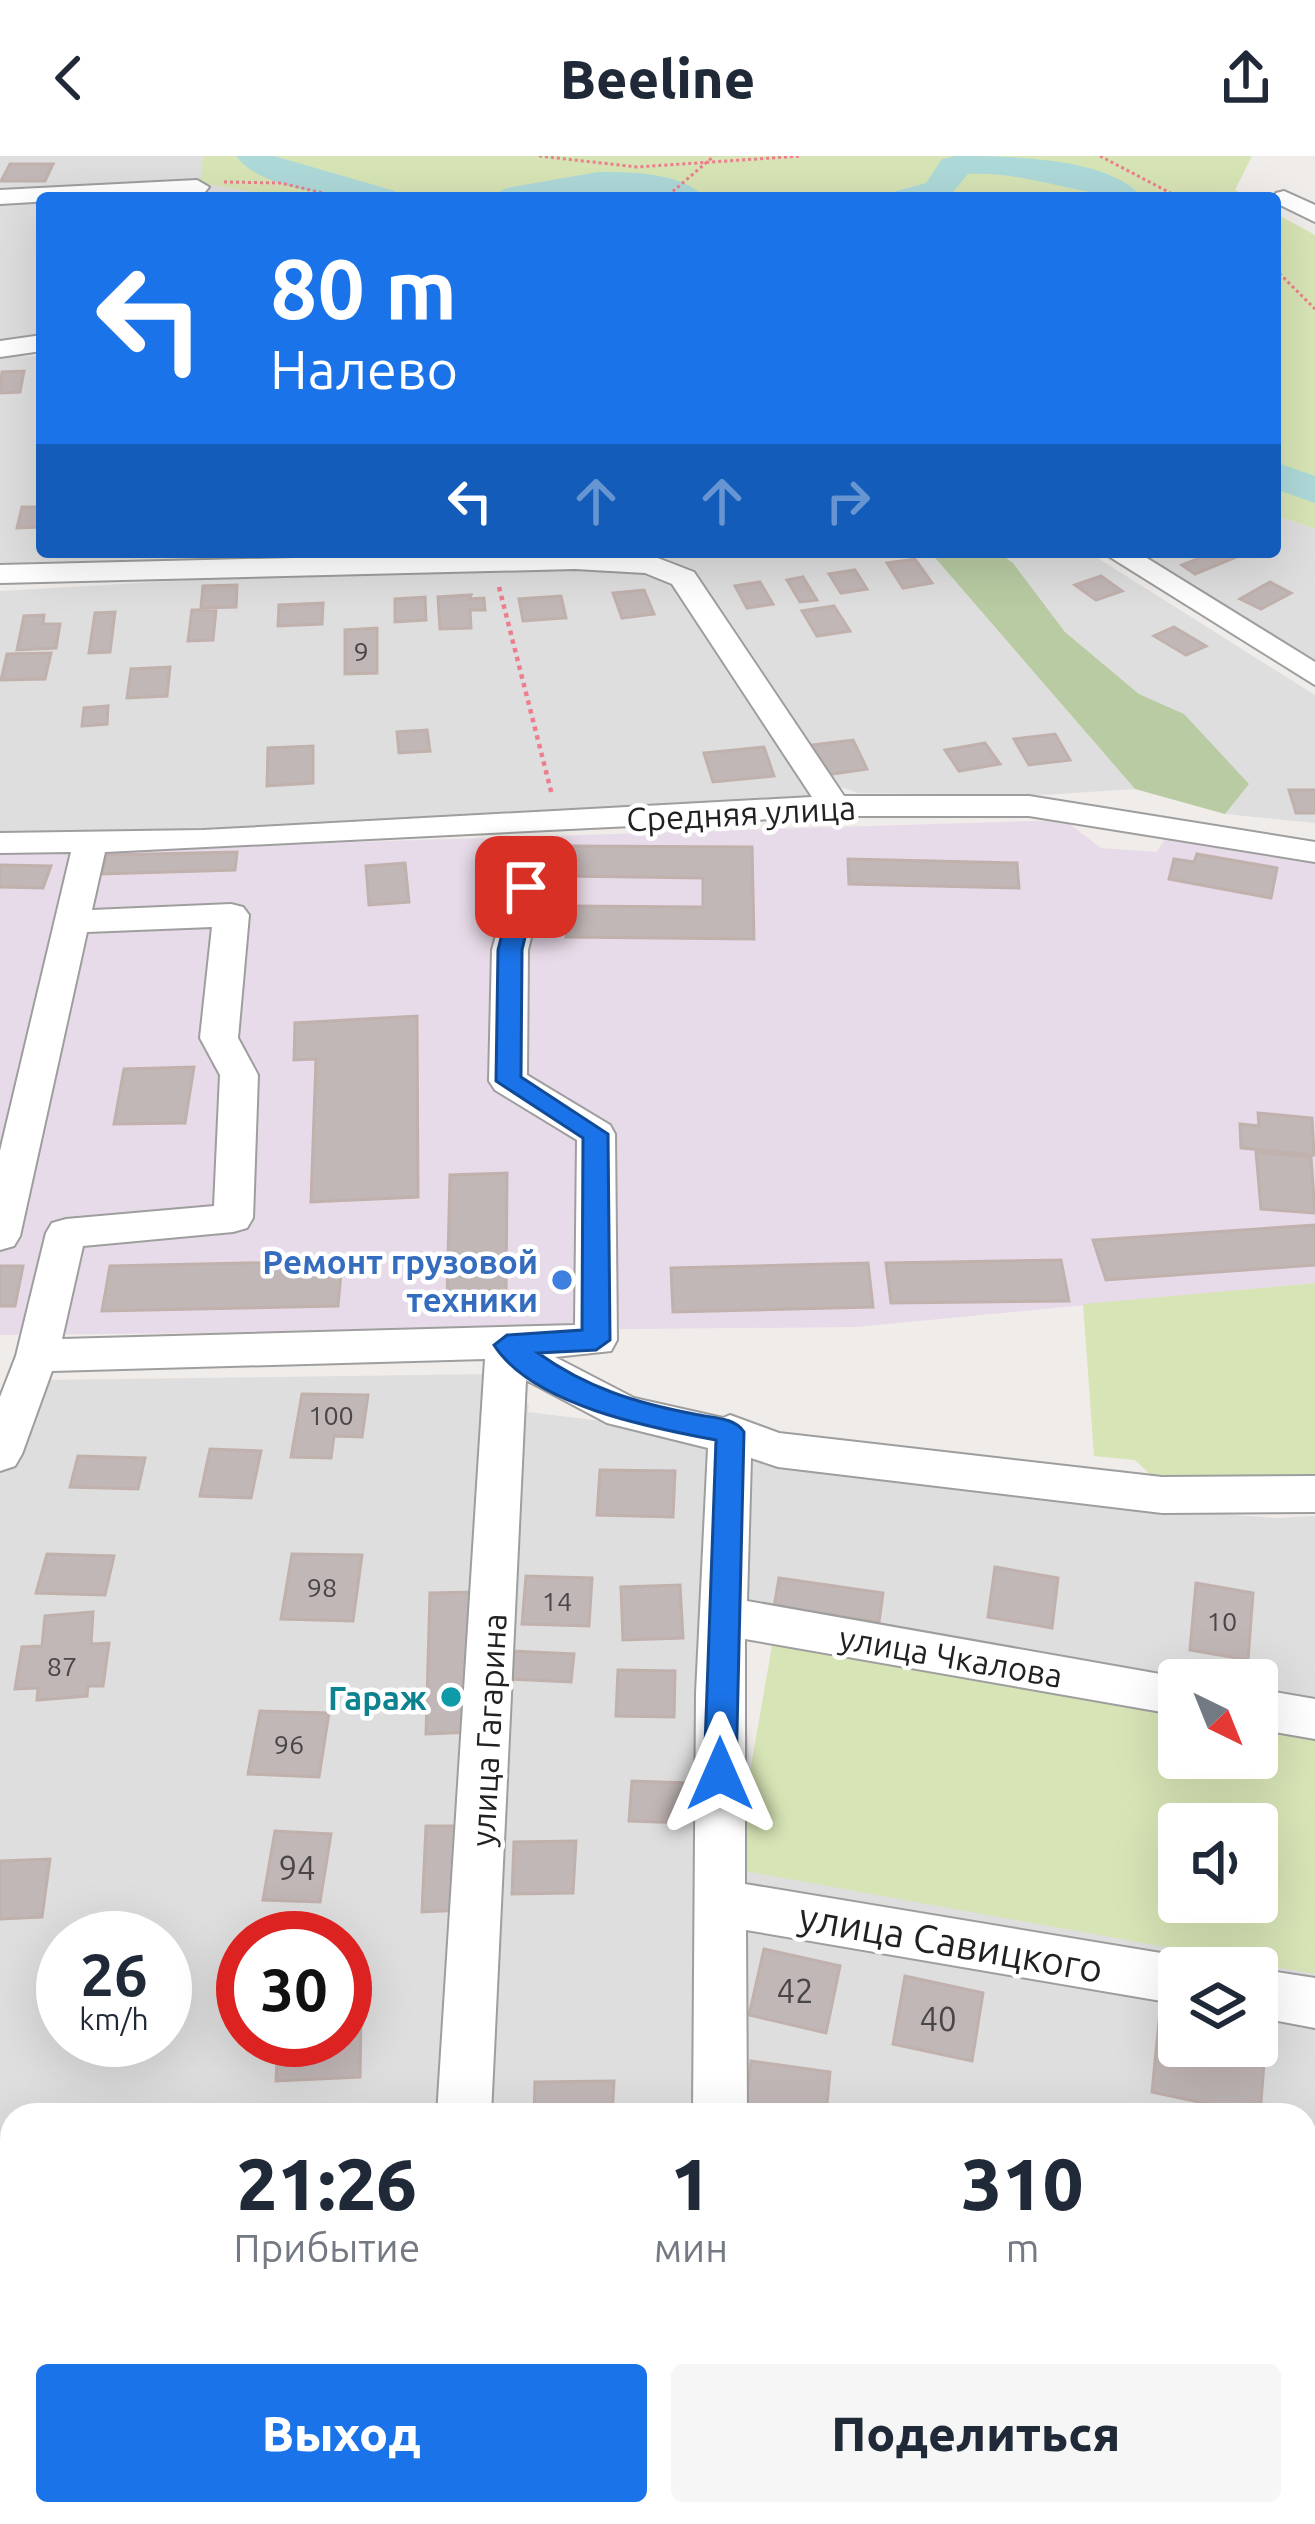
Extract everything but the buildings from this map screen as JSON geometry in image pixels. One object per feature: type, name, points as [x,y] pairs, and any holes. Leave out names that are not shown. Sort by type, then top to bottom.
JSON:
[{"type":"street","points":[[98,192],[197,187]]},
{"type":"street","points":[[0,197],[36,195]]},
{"type":"street","points":[[1284,198],[1315,215]]},
{"type":"street","points":[[0,349],[36,345]]},
{"type":"street","points":[[0,574],[449,558]]},
{"type":"street","points":[[502,558],[650,564],[683,578],[834,806]]},
{"type":"street","points":[[1127,558],[1315,676]]},
{"type":"street","name":"Средняя улица","points":[[0,843],[559,824],[834,806],[1029,806],[1130,835],[1315,852]]},
{"type":"street","points":[[72,922],[231,915],[219,1038],[239,1075],[233,1218],[0,1239],[90,842]]},
{"type":"street","points":[[37,1355],[596,1340],[596,1134],[508,1081],[510,950],[526,887]]},
{"type":"street","points":[[0,1454],[37,1355],[66,1233]]},
{"type":"street","points":[[507,1345],[557,1381],[623,1412],[730,1432],[778,1450],[1162,1495],[1315,1494]]},
{"type":"street","name":"улица Гагарина","points":[[465,2103],[507,1345]]},
{"type":"street","points":[[720,2103],[723,1616],[730,1432]]},
{"type":"street","name":"улица Чкалова","points":[[723,1616],[1158,1692]]},
{"type":"street","points":[[1278,1713],[1315,1719]]},
{"type":"street","name":"улица Савицкого","points":[[722,1904],[1158,1977]]},
{"type":"street","points":[[1278,1997],[1315,2003]]},
{"type":"path","points":[[539,156],[610,170],[704,167],[801,156]]},
{"type":"path","points":[[671,192],[714,156]]},
{"type":"path","points":[[1100,156],[1169,192]]},
{"type":"path","points":[[197,187],[281,183],[319,192]]},
{"type":"path","points":[[1281,275],[1315,309]]},
{"type":"path","points":[[477,558],[559,824]]},
{"type":"shaded area","points":[[0,156],[203,156],[207,158],[201,183],[252,192],[36,192],[36,338],[0,340]]},
{"type":"shaded area","points":[[36,356],[36,558],[258,558],[0,567],[0,357]]},
{"type":"shaded area","points":[[1281,517],[1315,529],[1315,666],[1142,558],[1281,558]]},
{"type":"shaded area","points":[[635,558],[935,558],[1135,789],[1042,795],[858,793],[823,781],[693,569]]},
{"type":"shaded area","points":[[1006,558],[1098,558],[1315,695],[1315,823],[1225,814],[1248,784],[1184,714],[1139,694],[1065,632]]},
{"type":"shaded area","points":[[416,567],[640,567],[676,583],[815,797],[175,836],[0,834],[0,591]]},
{"type":"shaded area","points":[[1064,820],[1101,848],[1157,852],[1166,837],[1315,859],[1315,1283],[857,1327],[0,1335],[0,853]]},
{"type":"shaded area","points":[[491,1374],[491,1401],[529,1404],[528,1412],[700,1433],[1079,1503],[1276,1518],[1315,1516],[1315,1706],[1278,1700],[1278,1659],[1158,1659],[1158,1677],[739,1608],[754,1829],[1158,1898],[1158,1923],[1278,1923],[1278,1914],[1315,1919],[1315,2103],[0,2103],[0,1465],[41,1380]]},
{"type":"green space","points":[[203,156],[1252,156],[1235,190],[1238,192],[252,192],[200,183]]},
{"type":"green space","points":[[1281,216],[1315,235],[1315,529],[1281,517]]},
{"type":"green space","points":[[935,558],[1006,558],[1065,632],[1139,694],[1184,714],[1249,784],[1225,814],[1135,789]]},
{"type":"green space","points":[[1315,1283],[1315,1477],[1217,1483],[1152,1476],[1135,1460],[1094,1456],[1083,1304]]},
{"type":"green space","points":[[773,1640],[1158,1709],[1158,1779],[1278,1779],[1278,1731],[1315,1738],[1315,1974],[1278,1967],[1278,1947],[1165,1947],[733,1869]]},
{"type":"waterway","points":[[252,156],[270,168],[360,192]]},
{"type":"waterway","points":[[933,192],[947,181],[954,166],[970,163],[1043,168],[1117,192]]},
{"type":"waterway","points":[[533,192],[598,182],[645,184],[674,192]]},
{"type":"waterway","points":[[1281,477],[1315,491]]},
{"type":"place","name":"Ремонт грузовой техники","points":[[562,1280]]},
{"type":"place","name":"Гараж","points":[[451,1697]]},
{"type":"route","points":[[526,887],[510,950],[508,1081],[596,1134],[596,1340],[507,1345],[557,1381],[623,1412],[730,1432],[720,1774]]}]
